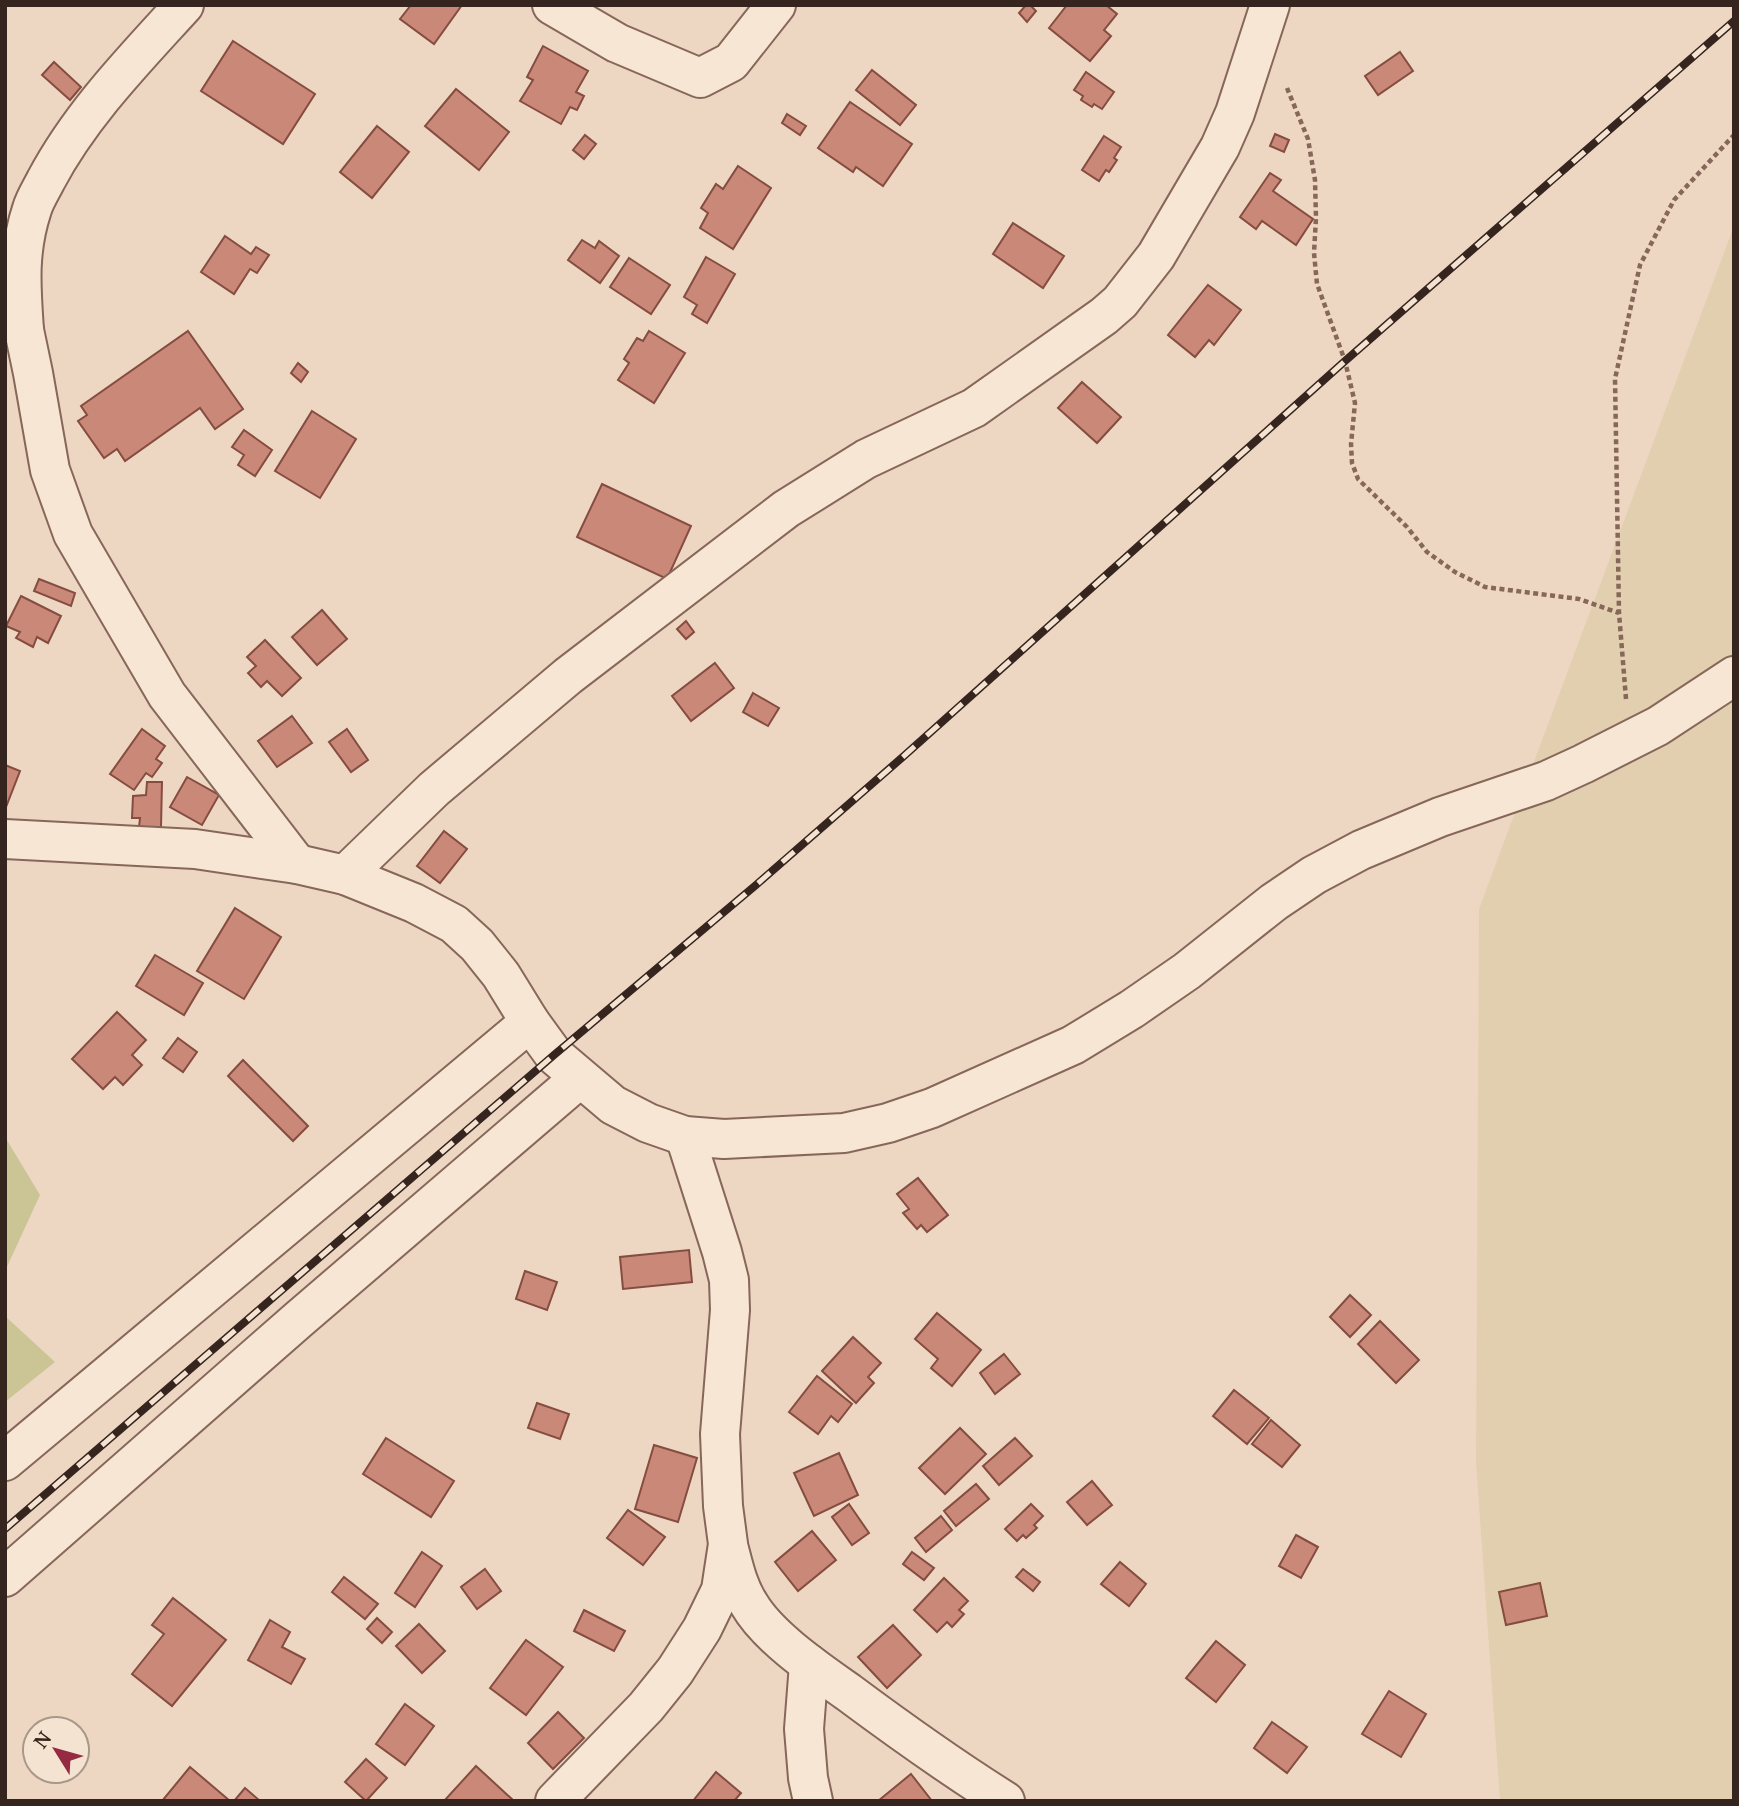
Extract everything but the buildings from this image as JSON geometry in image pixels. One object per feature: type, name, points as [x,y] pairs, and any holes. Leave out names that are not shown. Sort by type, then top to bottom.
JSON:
[{"type":"street","points":[[184,5],[122,73],[73,134],[53,167],[32,207],[25,235],[14,316],[33,373],[51,470],[73,534],[167,695],[297,864]]},
{"type":"street","points":[[552,5],[617,43],[700,78],[731,62],[776,5]]},
{"type":"street","points":[[345,875],[442,783],[568,676],[786,509],[866,459],[974,408],[1120,302],[1156,256],[1220,147],[1235,113],[1266,17]]},
{"type":"street","points":[[5,839],[195,849],[297,864],[345,875],[414,903],[454,924],[477,945],[500,975],[554,1055],[613,1105],[648,1123],[685,1136],[735,1139],[844,1133],[888,1123],[932,1108],[1073,1045],[1187,971],[1314,874],[1418,826],[1546,781],[1629,742],[1734,676]]},
{"type":"street","points":[[5,1461],[530,1022]]},
{"type":"street","points":[[5,1577],[580,1078]]},
{"type":"street","points":[[685,1136],[729,1280],[730,1310],[720,1434],[723,1506],[736,1578],[749,1605],[768,1628],[809,1664],[1005,1801]]},
{"type":"street","points":[[555,1801],[646,1707],[675,1671],[702,1629],[721,1590],[728,1544]]},
{"type":"street","points":[[809,1664],[804,1729],[808,1778],[813,1801]]},
{"type":"path","points":[[1266,17],[1308,139],[1315,180],[1314,253],[1317,284],[1345,361],[1355,403],[1351,444],[1352,463],[1358,479],[1407,527],[1427,552],[1455,572],[1486,587],[1579,599],[1619,613]]},
{"type":"path","points":[[1629,742],[1619,613],[1615,379],[1640,265],[1674,200],[1734,135]]},
{"type":"shaded area","points":[[1734,226],[1734,1801],[1500,1801],[1476,1462],[1479,909]]},
{"type":"shaded area","points":[[5,1137],[40,1195],[5,1271]]},
{"type":"shaded area","points":[[5,1316],[55,1362],[5,1402]]},
{"type":"railway","points":[[5,1529],[554,1055],[756,885],[1345,361],[1734,21]]}]
